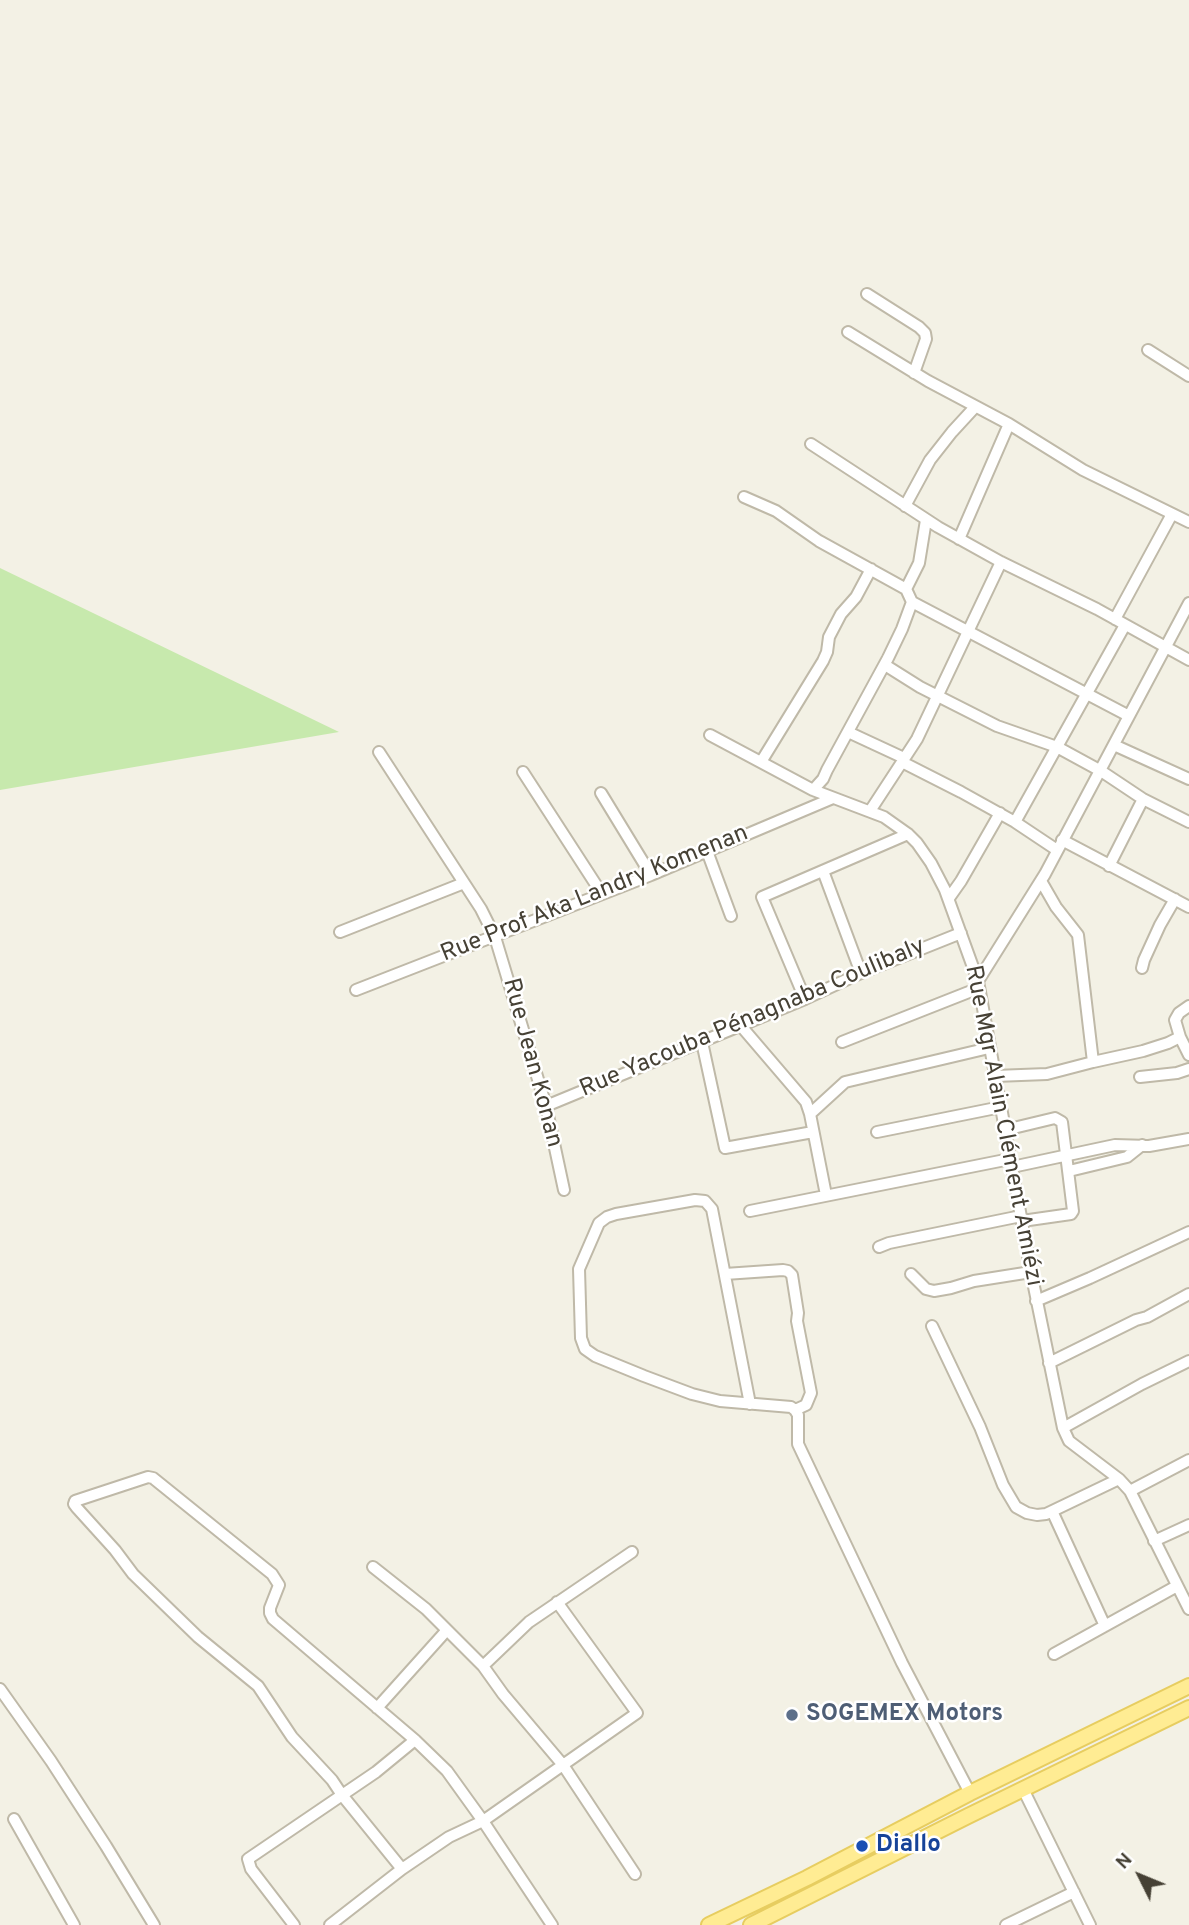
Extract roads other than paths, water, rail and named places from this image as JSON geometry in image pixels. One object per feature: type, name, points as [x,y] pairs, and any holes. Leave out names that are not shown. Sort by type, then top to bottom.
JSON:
[{"type":"main road","points":[[709,1925],[1189,1686]]},
{"type":"main road","points":[[751,1925],[1189,1708]]},
{"type":"street","points":[[867,294],[925,333],[926,339],[914,373]]},
{"type":"street","points":[[848,332],[914,373],[1009,424],[1083,470],[1189,522]]},
{"type":"street","points":[[1148,350],[1189,376]]},
{"type":"street","points":[[905,506],[930,460],[975,407]]},
{"type":"street","points":[[959,539],[1009,424]]},
{"type":"street","points":[[811,444],[959,539],[1189,660]]},
{"type":"street","points":[[744,497],[776,511],[819,541],[905,589],[912,602],[1129,716]]},
{"type":"street","points":[[1115,619],[1172,514]]},
{"type":"street","points":[[905,589],[917,570],[926,520]]},
{"type":"street","points":[[870,811],[917,739],[1001,562]]},
{"type":"street","points":[[761,762],[823,661],[829,637],[841,614],[856,597],[871,569]]},
{"type":"street","points":[[813,790],[823,779],[885,665],[912,602]]},
{"type":"street","points":[[842,1042],[979,984],[1041,881],[1189,603]]},
{"type":"street","points":[[1015,822],[1125,625]]},
{"type":"street","points":[[885,665],[997,726],[1057,747],[1101,771],[1143,799],[1189,822]]},
{"type":"street","points":[[848,732],[1015,822],[1057,850]]},
{"type":"street","name":"Rue Mgr Alain Clément Amiézi","points":[[710,735],[813,790],[884,817],[908,834],[931,863],[948,898],[979,984],[1036,1301],[1063,1428],[1069,1441],[1119,1479],[1130,1491],[1189,1609]]},
{"type":"street","points":[[1114,745],[1189,779]]},
{"type":"street","name":"Rue Jean Konan","points":[[379,752],[481,909],[495,937],[546,1106],[564,1190]]},
{"type":"street","points":[[523,772],[601,894]]},
{"type":"street","points":[[601,793],[651,875]]},
{"type":"street","name":"Rue Prof Aka Landry Komenan","points":[[356,990],[651,875],[833,799]]},
{"type":"street","points":[[1109,866],[1143,799]]},
{"type":"street","points":[[948,898],[961,881],[1000,814]]},
{"type":"street","points":[[805,999],[762,897],[908,834]]},
{"type":"street","points":[[1062,839],[1189,907]]},
{"type":"street","points":[[707,851],[731,916]]},
{"type":"street","points":[[823,871],[861,973]]},
{"type":"street","points":[[1041,881],[1056,907],[1078,935],[1093,1062]]},
{"type":"street","points":[[340,932],[464,883]]},
{"type":"street","points":[[1142,968],[1160,925],[1175,899]]},
{"type":"street","name":"Rue Yacouba Pénagnaba Coulibaly","points":[[546,1106],[961,933]]},
{"type":"street","points":[[1189,1006],[1179,1013],[1175,1020],[1189,1055]]},
{"type":"street","points":[[741,1026],[806,1102],[825,1195]]},
{"type":"street","points":[[995,1076],[1047,1074],[1143,1051],[1180,1037]]},
{"type":"street","points":[[702,1042],[725,1148],[813,1132]]},
{"type":"street","points":[[810,1114],[845,1082],[989,1048]]},
{"type":"street","points":[[1140,1077],[1189,1069]]},
{"type":"street","points":[[877,1132],[1001,1107]]},
{"type":"street","points":[[879,1247],[1022,1219],[1071,1214],[1073,1205],[1060,1119],[1005,1130]]},
{"type":"street","points":[[750,1211],[825,1195],[1115,1145],[1149,1146],[1189,1139]]},
{"type":"street","points":[[1069,1171],[1127,1157],[1142,1145]]},
{"type":"street","points":[[750,1404],[712,1209],[705,1201],[695,1200],[616,1214],[599,1223],[579,1269],[581,1338],[585,1349],[668,1387],[720,1401],[795,1410],[798,1415],[798,1444],[902,1663],[970,1793]]},
{"type":"street","points":[[1036,1301],[1189,1232]]},
{"type":"street","points":[[725,1274],[783,1270],[792,1275],[797,1321],[811,1393],[806,1405],[795,1410]]},
{"type":"street","points":[[911,1274],[926,1289],[934,1291],[974,1281],[1031,1272]]},
{"type":"street","points":[[1049,1363],[1189,1294]]},
{"type":"street","points":[[932,1326],[980,1427],[1003,1485],[1016,1507],[1027,1513],[1046,1514],[1119,1479]]},
{"type":"street","points":[[1063,1428],[1189,1361]]},
{"type":"street","points":[[1130,1491],[1189,1460]]},
{"type":"street","points":[[402,1869],[332,1780],[292,1737],[258,1686],[198,1637],[133,1574],[77,1508],[75,1501],[148,1478],[157,1480],[277,1579],[279,1585],[270,1608],[272,1619],[415,1740],[447,1771],[552,1925]]},
{"type":"street","points":[[1052,1511],[1105,1626]]},
{"type":"street","points":[[1154,1541],[1189,1525]]},
{"type":"street","points":[[483,1666],[529,1622],[632,1552]]},
{"type":"street","points":[[373,1567],[426,1609],[483,1666],[563,1765],[635,1874]]},
{"type":"street","points":[[1054,1654],[1177,1586]]},
{"type":"street","points":[[330,1925],[402,1869],[449,1837],[483,1821],[638,1713],[557,1602]]},
{"type":"street","points":[[377,1708],[447,1630]]},
{"type":"street","points":[[0,1689],[51,1761],[154,1925]]},
{"type":"street","points":[[294,1925],[251,1869],[248,1859],[376,1772],[415,1740]]},
{"type":"street","points":[[1023,1789],[1090,1925]]},
{"type":"street","points":[[14,1819],[72,1924]]},
{"type":"street","points":[[1006,1925],[1074,1892]]},
{"type":"place","name":"SOGEMEX Motors","points":[[792,1715]]},
{"type":"place","name":"Diallo","points":[[862,1846]]}]
